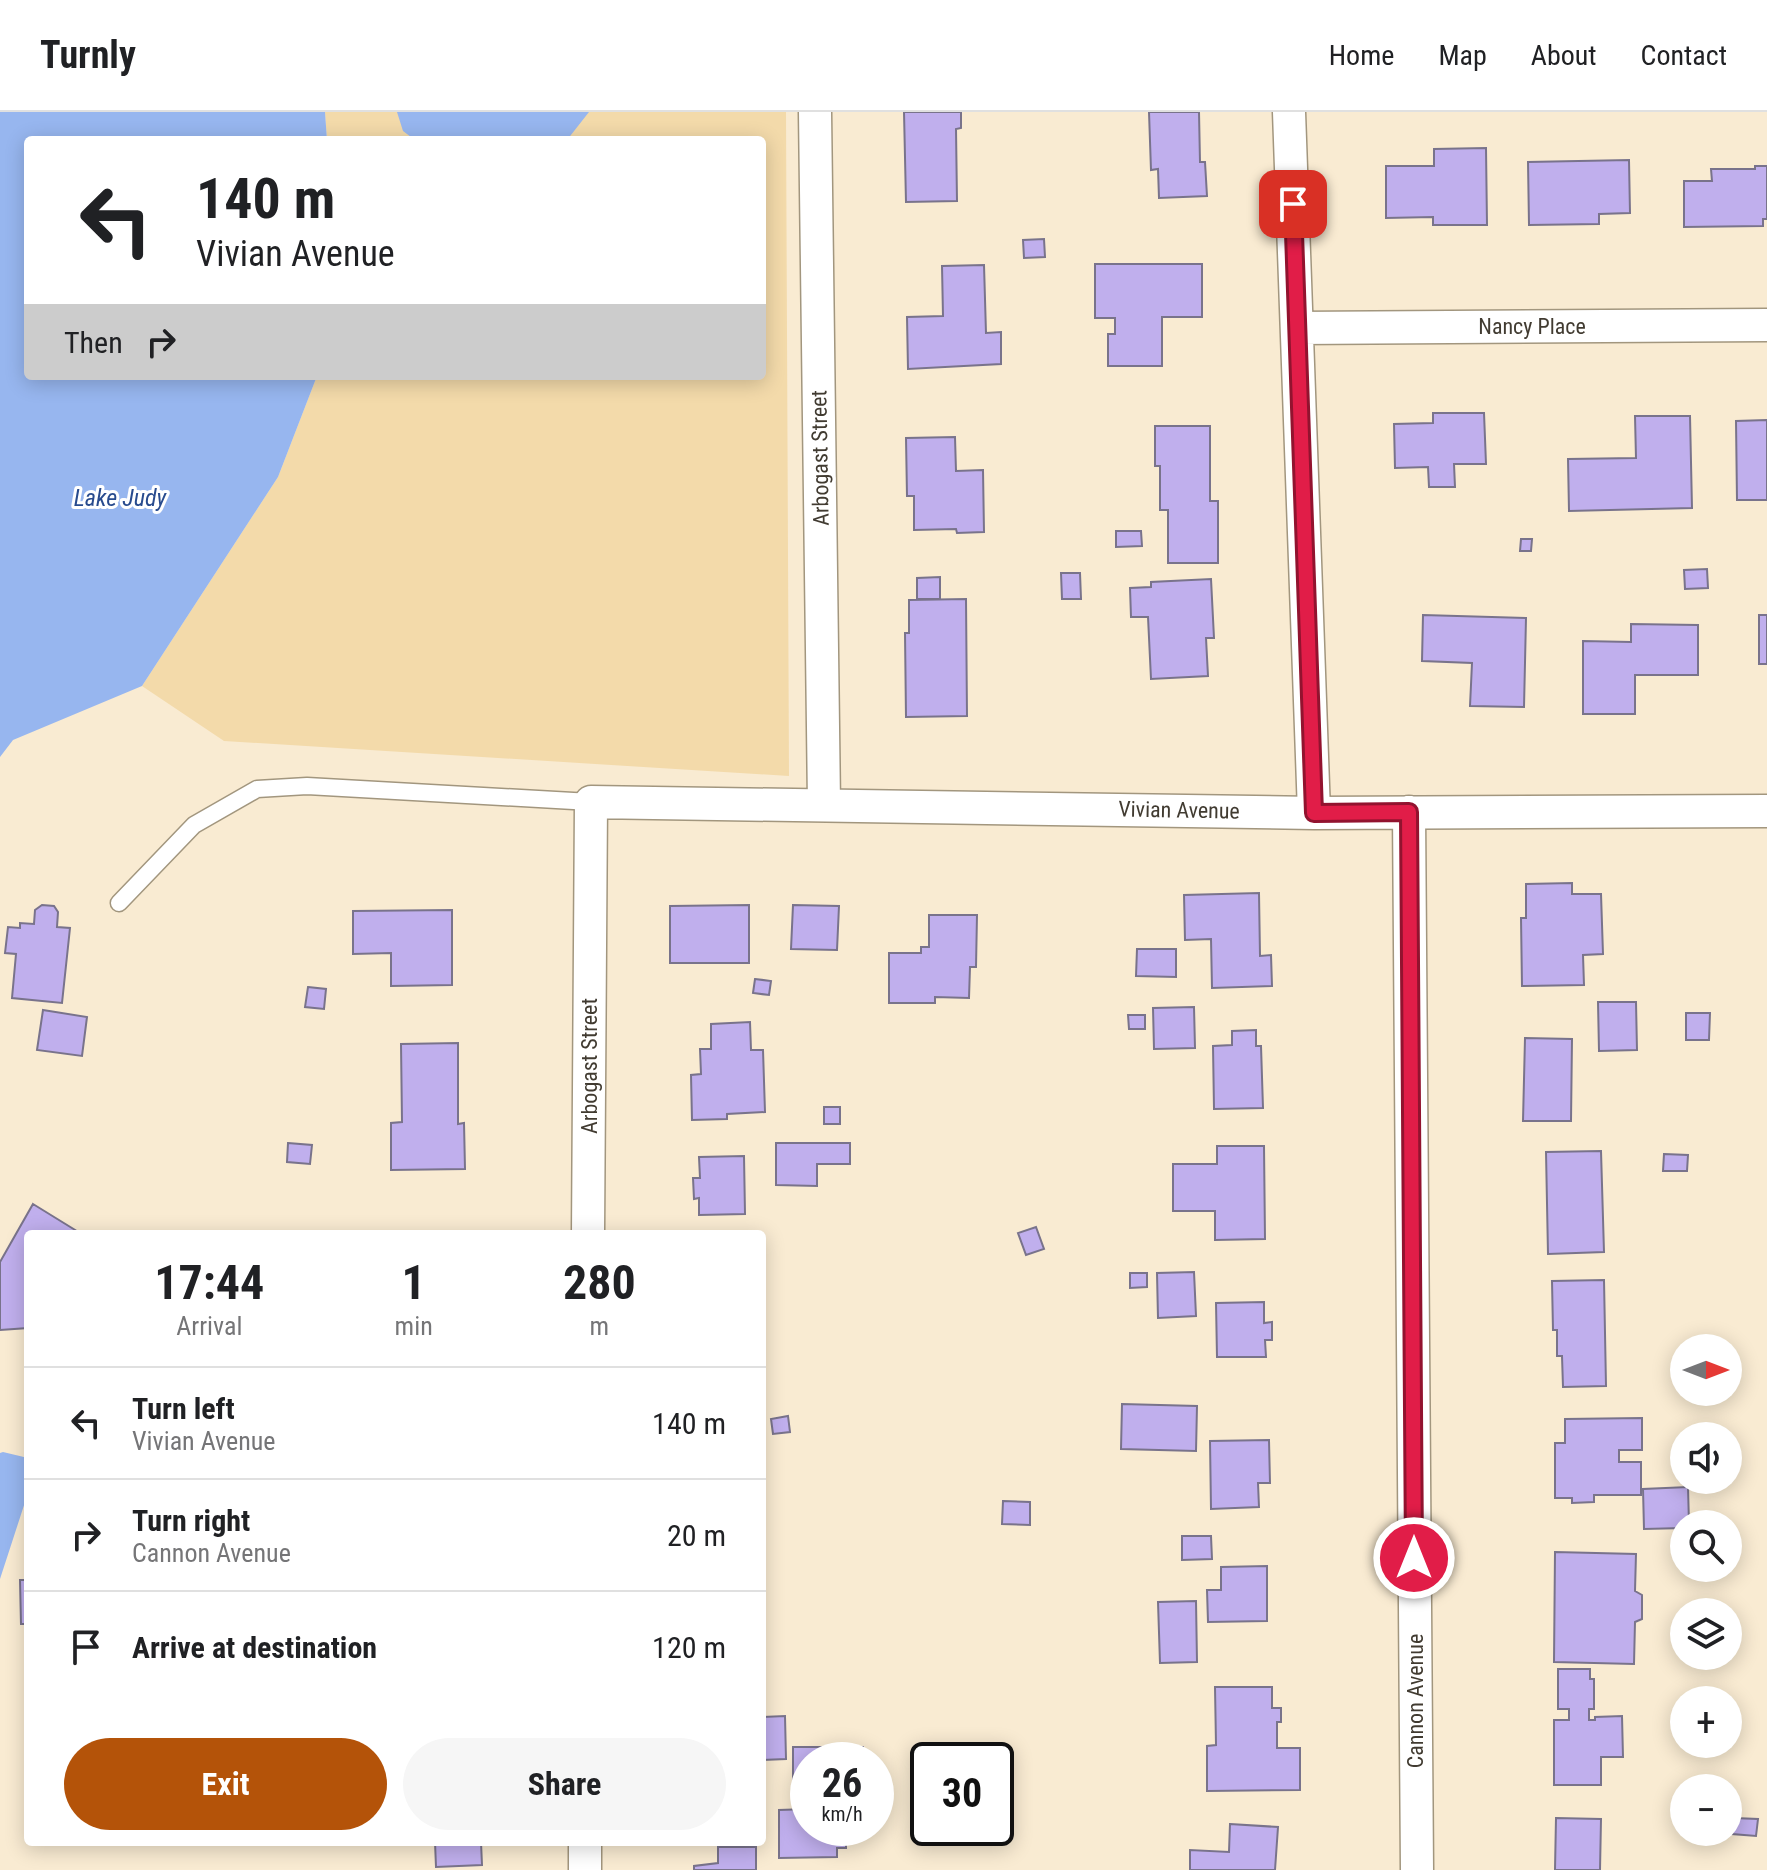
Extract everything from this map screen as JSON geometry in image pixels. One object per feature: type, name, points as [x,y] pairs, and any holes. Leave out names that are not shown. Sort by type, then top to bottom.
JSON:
[{"type":"street","name":"Arbogast Street","points":[[815,112],[824,804]]},
{"type":"street","points":[[1289,112],[1314,813]]},
{"type":"street","name":"Nancy Place","points":[[1297,328],[1767,325]]},
{"type":"street","name":"Arbogast Street","points":[[588,1230],[591,802]]},
{"type":"street","name":"Vivian Avenue","points":[[591,802],[1314,813],[1767,811]]},
{"type":"street","name":"Cannon Avenue","points":[[1409,812],[1417,1870]]},
{"type":"street","points":[[585,1846],[585,1870]]},
{"type":"lane","points":[[119,903],[194,825],[257,789],[307,786],[591,802]]},
{"type":"shaded area","points":[[325,112],[786,112],[789,776],[224,741],[142,686],[278,477],[315,380],[766,380],[766,136],[327,136]]},
{"type":"water","name":"Lake Judy","points":[[0,112],[325,112],[327,136],[24,136],[24,380],[315,380],[278,477],[142,686],[13,740],[0,757]]},
{"type":"water","points":[[397,112],[589,112],[570,136],[410,136],[403,131]]},
{"type":"water","points":[[0,1453],[24,1457],[24,1505],[0,1579]]},
{"type":"building","points":[[904,112],[961,112],[961,128],[956,129],[957,201],[906,202]]},
{"type":"building","points":[[1149,112],[1199,112],[1200,162],[1205,162],[1207,196],[1159,198],[1158,169],[1151,170]]},
{"type":"building","points":[[1486,148],[1487,225],[1433,225],[1433,217],[1386,218],[1386,166],[1434,166],[1434,149]]},
{"type":"building","points":[[1629,160],[1630,213],[1599,214],[1599,224],[1529,225],[1528,162]]},
{"type":"building","points":[[1755,166],[1767,166],[1767,219],[1763,219],[1763,226],[1684,227],[1684,181],[1712,181],[1711,169],[1755,169]]},
{"type":"building","points":[[1044,239],[1045,257],[1024,258],[1023,240]]},
{"type":"building","points":[[1095,264],[1202,264],[1202,317],[1162,317],[1162,366],[1108,366],[1108,334],[1115,334],[1115,318],[1095,318]]},
{"type":"building","points":[[984,265],[986,333],[1001,332],[1001,364],[908,369],[907,317],[943,316],[942,266]]},
{"type":"building","points":[[1433,413],[1484,413],[1486,464],[1454,464],[1455,487],[1429,487],[1428,467],[1395,468],[1394,424],[1433,423]]},
{"type":"building","points":[[1635,416],[1690,416],[1692,508],[1569,511],[1568,459],[1636,458]]},
{"type":"building","points":[[1767,420],[1767,500],[1737,500],[1736,421]]},
{"type":"building","points":[[1155,426],[1210,426],[1210,501],[1218,501],[1218,563],[1168,563],[1168,510],[1160,510],[1160,466],[1155,466]]},
{"type":"building","points":[[955,437],[956,471],[983,470],[984,532],[914,530],[914,496],[907,496],[906,438]]},
{"type":"building","points":[[1116,531],[1141,531],[1142,546],[1116,547]]},
{"type":"building","points":[[1521,539],[1532,539],[1531,551],[1520,551]]},
{"type":"building","points":[[1707,569],[1708,588],[1685,589],[1684,570]]},
{"type":"building","points":[[1061,573],[1080,573],[1081,599],[1062,599]]},
{"type":"building","points":[[940,577],[940,599],[917,599],[917,578]]},
{"type":"building","points":[[1211,579],[1214,638],[1206,638],[1208,676],[1151,679],[1148,617],[1131,617],[1130,588],[1151,587],[1151,582]]},
{"type":"building","points":[[966,599],[967,716],[906,717],[905,633],[909,633],[909,600]]},
{"type":"building","points":[[1423,615],[1526,618],[1524,707],[1470,706],[1472,663],[1422,661]]},
{"type":"building","points":[[1759,615],[1767,615],[1767,664],[1759,664]]},
{"type":"building","points":[[1631,624],[1698,625],[1698,675],[1635,675],[1635,714],[1583,714],[1583,641],[1631,642]]},
{"type":"building","points":[[1572,883],[1572,894],[1601,894],[1603,954],[1583,955],[1584,985],[1522,986],[1521,918],[1526,918],[1526,884]]},
{"type":"building","points":[[1259,893],[1260,956],[1271,955],[1272,986],[1212,988],[1211,939],[1185,940],[1184,895]]},
{"type":"building","points":[[42,905],[54,906],[58,912],[57,927],[70,928],[62,1003],[12,998],[16,954],[5,953],[8,927],[20,928],[20,923],[34,924],[35,910]]},
{"type":"building","points":[[749,905],[749,963],[670,963],[670,906]]},
{"type":"building","points":[[793,905],[839,906],[837,950],[791,949]]},
{"type":"building","points":[[452,910],[452,985],[391,986],[391,953],[353,954],[353,911]]},
{"type":"building","points":[[929,915],[977,915],[976,967],[970,967],[969,998],[935,997],[935,1003],[889,1003],[889,953],[921,953],[921,947],[929,947]]},
{"type":"building","points":[[1137,949],[1176,949],[1176,977],[1136,976]]},
{"type":"building","points":[[755,979],[771,981],[769,995],[753,993]]},
{"type":"building","points":[[308,987],[326,989],[324,1009],[305,1007]]},
{"type":"building","points":[[1598,1002],[1636,1002],[1637,1050],[1599,1051]]},
{"type":"building","points":[[1194,1007],[1195,1048],[1154,1049],[1153,1008]]},
{"type":"building","points":[[43,1010],[87,1017],[82,1056],[37,1050]]},
{"type":"building","points":[[1686,1013],[1710,1013],[1709,1040],[1686,1040]]},
{"type":"building","points":[[1128,1015],[1145,1015],[1145,1029],[1129,1029]]},
{"type":"building","points":[[750,1022],[751,1050],[763,1050],[765,1112],[727,1114],[727,1119],[692,1120],[691,1075],[701,1074],[700,1049],[711,1049],[711,1024]]},
{"type":"building","points":[[1256,1030],[1256,1046],[1261,1046],[1263,1108],[1214,1109],[1213,1046],[1232,1045],[1232,1031]]},
{"type":"building","points":[[1525,1038],[1572,1039],[1571,1121],[1523,1121]]},
{"type":"building","points":[[458,1043],[458,1124],[464,1123],[465,1169],[391,1170],[391,1123],[402,1122],[401,1044]]},
{"type":"building","points":[[824,1107],[840,1107],[840,1124],[824,1124]]},
{"type":"building","points":[[288,1143],[312,1145],[310,1164],[287,1162]]},
{"type":"building","points":[[776,1143],[850,1143],[850,1164],[817,1164],[817,1186],[776,1185]]},
{"type":"building","points":[[1217,1146],[1264,1146],[1265,1239],[1215,1240],[1215,1211],[1173,1211],[1173,1164],[1217,1164]]},
{"type":"building","points":[[1601,1151],[1604,1252],[1548,1254],[1546,1152]]},
{"type":"building","points":[[1664,1154],[1688,1155],[1687,1171],[1663,1171]]},
{"type":"building","points":[[744,1156],[745,1214],[699,1215],[699,1198],[694,1199],[693,1178],[700,1178],[699,1157]]},
{"type":"building","points":[[33,1204],[75,1230],[24,1230],[24,1328],[0,1330],[0,1262]]},
{"type":"building","points":[[1036,1227],[1044,1249],[1026,1255],[1018,1233]]},
{"type":"building","points":[[1194,1272],[1196,1316],[1158,1318],[1157,1273]]},
{"type":"building","points":[[1130,1273],[1147,1273],[1147,1287],[1130,1288]]},
{"type":"building","points":[[1604,1280],[1606,1386],[1563,1387],[1562,1356],[1557,1356],[1557,1330],[1553,1330],[1552,1281]]},
{"type":"building","points":[[1264,1302],[1264,1323],[1272,1322],[1272,1340],[1265,1340],[1266,1357],[1217,1357],[1216,1303]]},
{"type":"building","points":[[1122,1404],[1197,1406],[1196,1451],[1121,1449]]},
{"type":"building","points":[[788,1416],[790,1432],[773,1434],[771,1419]]},
{"type":"building","points":[[1642,1418],[1642,1450],[1619,1450],[1619,1462],[1641,1462],[1641,1495],[1594,1495],[1594,1502],[1572,1503],[1572,1498],[1555,1498],[1555,1443],[1565,1443],[1565,1419]]},
{"type":"building","points":[[1269,1440],[1270,1483],[1258,1483],[1259,1507],[1211,1509],[1210,1441]]},
{"type":"building","points":[[1670,1488],[1670,1494],[1688,1494],[1689,1510],[1670,1510],[1670,1528],[1644,1529],[1643,1489]]},
{"type":"building","points":[[1003,1501],[1030,1502],[1030,1525],[1002,1524]]},
{"type":"building","points":[[1182,1536],[1211,1536],[1212,1559],[1182,1560]]},
{"type":"building","points":[[1555,1552],[1636,1554],[1635,1591],[1642,1595],[1642,1619],[1635,1622],[1634,1664],[1554,1662]]},
{"type":"building","points":[[1267,1566],[1267,1621],[1208,1622],[1207,1590],[1221,1590],[1221,1567]]},
{"type":"building","points":[[20,1580],[24,1580],[24,1624],[21,1624]]},
{"type":"building","points":[[1196,1601],[1197,1662],[1160,1663],[1158,1602]]},
{"type":"building","points":[[1558,1669],[1590,1669],[1590,1679],[1594,1679],[1594,1709],[1589,1709],[1589,1720],[1622,1716],[1623,1757],[1601,1757],[1601,1785],[1554,1785],[1554,1720],[1569,1720],[1569,1709],[1558,1709]]},
{"type":"building","points":[[1215,1687],[1272,1687],[1272,1708],[1281,1708],[1281,1722],[1277,1722],[1277,1748],[1300,1748],[1300,1790],[1207,1791],[1207,1746],[1216,1745]]},
{"type":"building","points":[[785,1716],[786,1759],[766,1760],[766,1717]]},
{"type":"building","points":[[779,1810],[790,1810],[790,1846],[846,1848],[837,1848],[837,1857],[779,1858]]},
{"type":"building","points":[[1556,1818],[1601,1819],[1600,1870],[1555,1870]]},
{"type":"building","points":[[1742,1818],[1758,1819],[1756,1836],[1742,1835]]},
{"type":"building","points":[[1230,1824],[1278,1827],[1275,1870],[1190,1870],[1190,1850],[1229,1852]]},
{"type":"building","points":[[435,1846],[481,1846],[482,1865],[436,1867]]},
{"type":"building","points":[[718,1847],[756,1847],[756,1870],[694,1870],[694,1866],[718,1863]]},
{"type":"route","points":[[1293,204],[1314,813],[1409,812],[1414,1558]]}]
